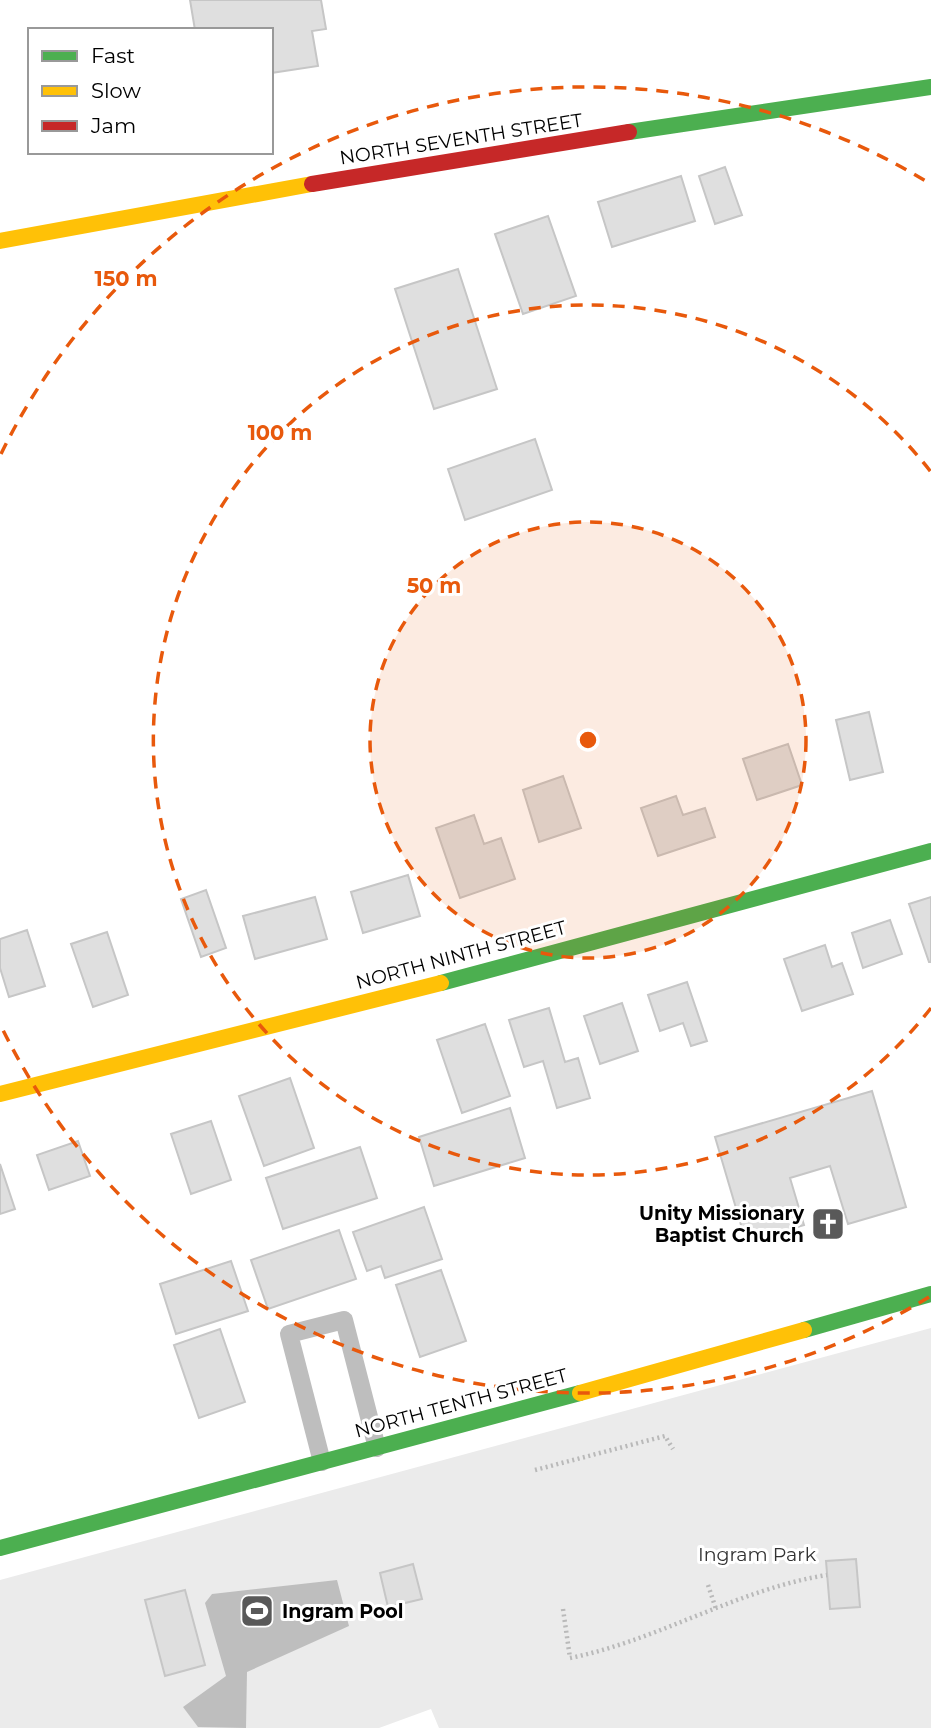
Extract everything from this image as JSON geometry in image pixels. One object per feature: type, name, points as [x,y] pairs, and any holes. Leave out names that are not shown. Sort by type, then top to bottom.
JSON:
[{"type":"street","name":"NORTH SEVENTH STREET","points":[[0,241],[249,195],[682,124],[931,87]]},
{"type":"street","name":"NORTH NINTH STREET","points":[[0,1094],[380,999],[931,851]]},
{"type":"street","name":"NORTH TENTH STREET","points":[[0,1548],[377,1448],[931,1294]]},
{"type":"lane","points":[[322,1462],[289,1334],[344,1320],[377,1448]]},
{"type":"path","points":[[535,1470],[665,1436],[670,1440],[673,1449]]},
{"type":"path","points":[[563,1609],[570,1658],[647,1637],[782,1585],[827,1575]]},
{"type":"path","points":[[708,1584],[716,1609]]},
{"type":"green space","name":"Ingram Park","points":[[931,1328],[931,1728],[439,1728],[431,1709],[379,1728],[0,1728],[0,1580]]},
{"type":"shaded area","points":[[337,1580],[349,1626],[247,1672],[246,1728],[198,1727],[183,1707],[226,1676],[205,1603],[212,1594]]},
{"type":"building","points":[[190,0],[321,0],[326,29],[312,31],[318,66],[273,73],[273,28],[195,28]]},
{"type":"building","points":[[725,167],[742,215],[715,224],[699,176]]},
{"type":"building","points":[[681,176],[695,221],[612,247],[598,202]]},
{"type":"building","points":[[548,216],[576,296],[523,314],[495,234]]},
{"type":"building","points":[[458,269],[497,389],[434,409],[395,289]]},
{"type":"building","points":[[535,439],[552,490],[465,520],[448,469]]},
{"type":"building","points":[[869,712],[883,772],[850,780],[836,720]]},
{"type":"building","points":[[788,744],[802,785],[757,800],[743,759]]},
{"type":"building","points":[[563,776],[581,828],[539,842],[523,790]]},
{"type":"building","points":[[676,796],[683,815],[705,808],[715,837],[658,856],[641,808]]},
{"type":"building","points":[[474,815],[484,844],[501,838],[515,879],[460,898],[436,828]]},
{"type":"building","points":[[408,875],[420,916],[363,933],[351,892]]},
{"type":"building","points":[[206,890],[226,948],[201,957],[181,899]]},
{"type":"building","points":[[315,897],[327,939],[255,959],[243,916]]},
{"type":"building","points":[[931,897],[931,962],[929,962],[909,904]]},
{"type":"building","points":[[890,920],[902,954],[863,968],[852,933]]},
{"type":"building","points":[[27,930],[45,986],[9,997],[0,968],[0,939]]},
{"type":"building","points":[[107,932],[128,995],[93,1007],[71,944]]},
{"type":"building","points":[[825,945],[832,967],[842,963],[853,994],[802,1011],[784,959]]},
{"type":"building","points":[[687,982],[707,1041],[691,1046],[683,1023],[660,1031],[648,995]]},
{"type":"building","points":[[622,1003],[638,1051],[600,1064],[584,1016]]},
{"type":"building","points":[[549,1008],[565,1062],[578,1058],[590,1098],[557,1108],[543,1061],[524,1067],[509,1020]]},
{"type":"building","points":[[485,1024],[510,1096],[462,1113],[437,1040]]},
{"type":"building","points":[[290,1078],[314,1148],[264,1166],[239,1096]]},
{"type":"building","points":[[872,1091],[906,1207],[848,1224],[830,1166],[790,1178],[804,1225],[746,1242],[715,1137]]},
{"type":"building","points":[[510,1108],[525,1158],[434,1186],[419,1137]]},
{"type":"building","points":[[211,1121],[231,1180],[191,1194],[171,1134]]},
{"type":"building","points":[[78,1141],[90,1176],[49,1190],[37,1155]]},
{"type":"building","points":[[360,1147],[377,1198],[283,1229],[266,1178]]},
{"type":"building","points":[[0,1164],[15,1209],[0,1214]]},
{"type":"building","points":[[424,1207],[442,1259],[385,1278],[381,1266],[367,1271],[353,1232]]},
{"type":"building","points":[[339,1230],[356,1279],[268,1309],[251,1260]]},
{"type":"building","points":[[231,1261],[248,1311],[176,1334],[160,1284]]},
{"type":"building","points":[[441,1270],[466,1341],[420,1357],[396,1285]]},
{"type":"building","points":[[220,1329],[245,1402],[199,1418],[174,1345]]},
{"type":"building","points":[[856,1559],[860,1607],[830,1609],[826,1561]]},
{"type":"building","points":[[413,1564],[422,1599],[388,1607],[380,1573]]},
{"type":"building","points":[[185,1590],[205,1665],[165,1676],[145,1600]]},
{"type":"traffic: fast","points":[[629,132],[931,87]]},
{"type":"traffic: fast","points":[[441,983],[931,851]]},
{"type":"traffic: fast","points":[[804,1330],[931,1294]]},
{"type":"traffic: fast","points":[[0,1548],[580,1393]]},
{"type":"traffic: slow","points":[[0,241],[312,184]]},
{"type":"traffic: slow","points":[[0,1094],[441,983]]},
{"type":"traffic: slow","points":[[580,1393],[804,1330]]},
{"type":"traffic: jam","points":[[312,184],[629,132]]},
{"type":"place","name":"Unity Missionary Baptist Church","points":[[828,1224]]},
{"type":"place","name":"Ingram Pool","points":[[257,1611]]}]
